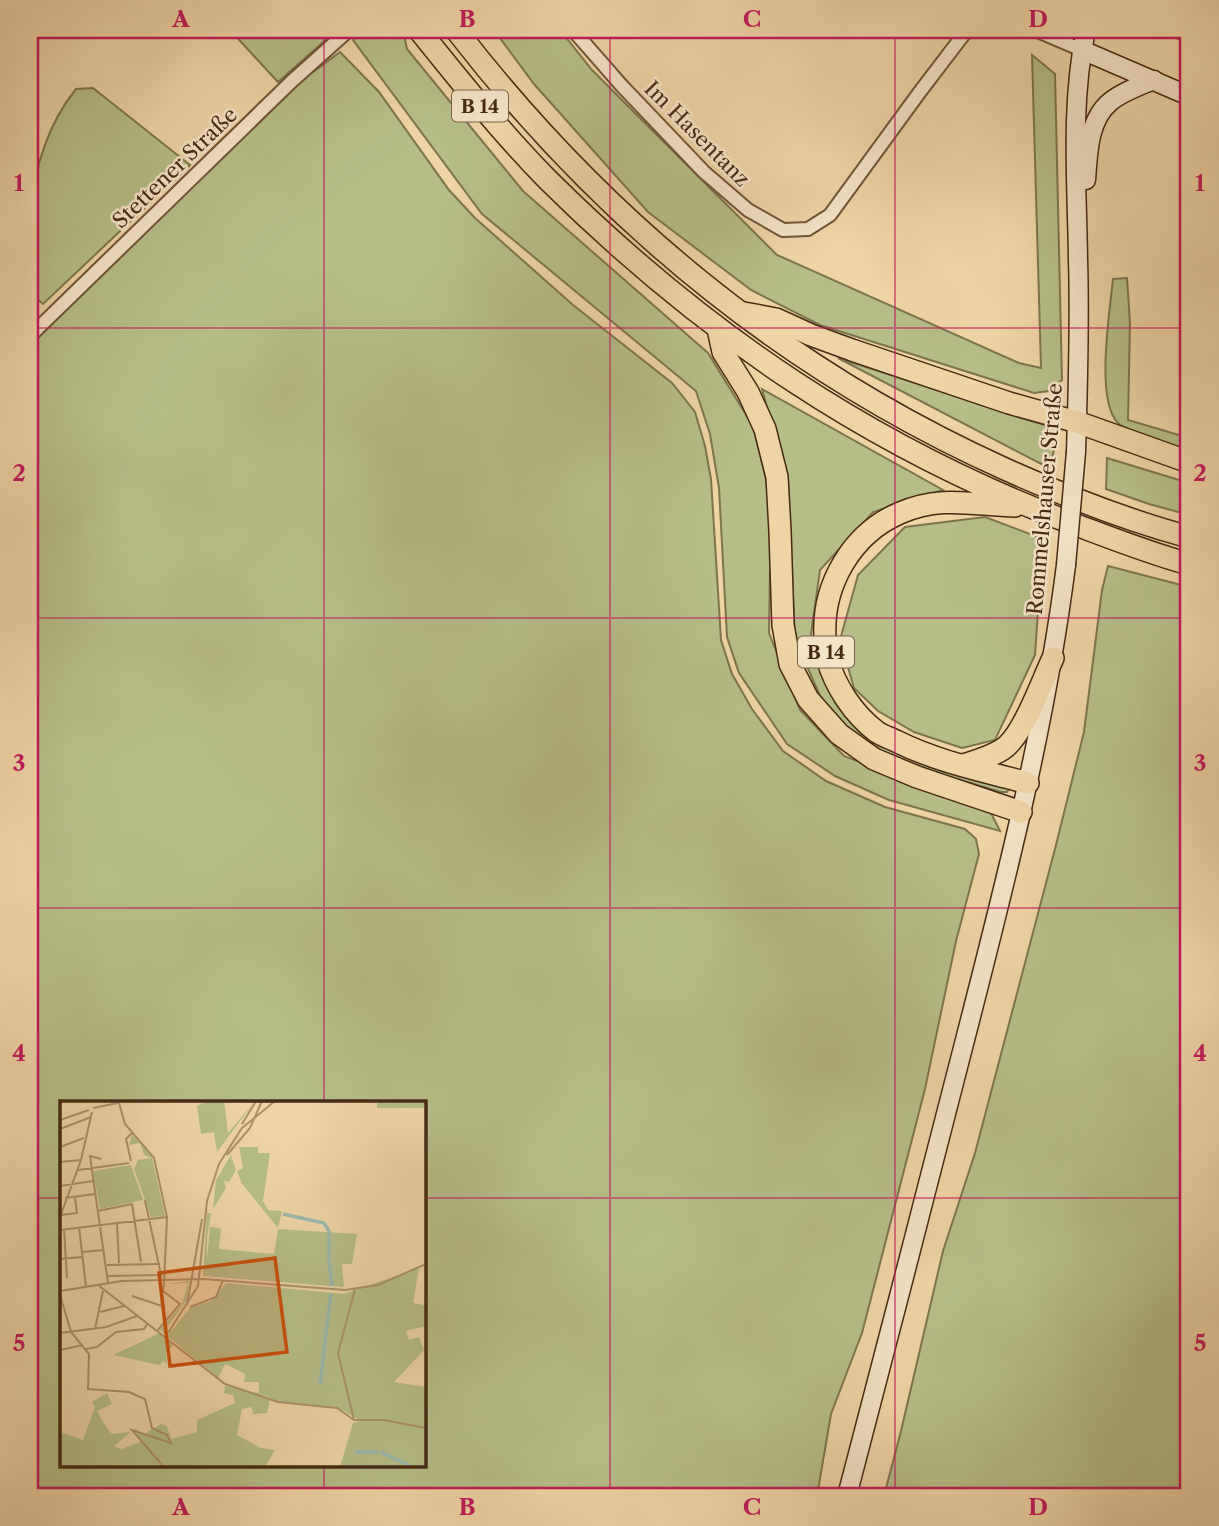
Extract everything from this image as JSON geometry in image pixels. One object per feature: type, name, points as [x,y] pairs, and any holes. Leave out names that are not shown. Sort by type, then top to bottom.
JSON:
[{"type":"highway","name":"B 14","points":[[419,30],[482,108],[546,177],[605,234],[718,329],[799,386],[871,430],[944,469],[1028,506],[1141,550],[1189,564]]},
{"type":"highway","name":"B 14","points":[[456,30],[564,157],[655,244],[740,313],[831,376],[944,440],[1056,491],[1139,522],[1189,537]]},
{"type":"highway","points":[[740,313],[776,319],[852,350],[1009,403],[1077,422],[1189,462]]},
{"type":"highway","points":[[718,329],[723,352],[748,392],[765,429],[776,477],[783,625],[790,664],[808,699],[839,734],[874,759],[1021,813]]},
{"type":"highway","name":"B 14","points":[[1028,506],[939,502],[900,513],[877,526],[856,545],[842,564],[830,590],[824,621],[826,656],[836,684],[855,712],[878,732],[920,753],[1028,783]]},
{"type":"highway","points":[[962,765],[1006,747],[1026,717],[1053,658]]},
{"type":"main road","name":"Rommelshauser Straße","points":[[847,1496],[985,964],[1028,783],[1053,658],[1066,565],[1076,452],[1078,260],[1075,136],[1077,91],[1086,30]]},
{"type":"main road","points":[[1082,50],[1189,96]]},
{"type":"main road","points":[[1078,260],[1090,143],[1101,111],[1111,101],[1154,80]]},
{"type":"street","name":"Stettener Straße","points":[[30,336],[292,81],[349,30]]},
{"type":"street","name":"Im Hasentanz","points":[[573,30],[704,172],[748,210],[783,230],[808,229],[830,215],[964,33],[970,30]]},
{"type":"street","points":[[1035,30],[1082,50]]},
{"type":"street","points":[[1181,30],[1180,32],[1189,36]]},
{"type":"green space","points":[[230,30],[337,30],[278,82]]},
{"type":"green space","points":[[363,30],[403,30],[407,49],[523,191],[708,353],[753,426],[771,500],[769,633],[800,710],[844,756],[991,813],[1000,831],[889,800],[835,776],[787,744],[739,673],[727,637],[719,488],[710,434],[696,391],[482,214],[353,40]]},
{"type":"green space","points":[[494,30],[560,30],[592,70],[777,255],[1019,363],[1041,368],[1032,55],[1055,74],[1062,380],[1049,391],[1034,393],[820,325],[751,290],[648,212],[534,84]]},
{"type":"green space","points":[[340,52],[379,92],[449,190],[475,218],[573,305],[672,383],[695,412],[711,479],[721,640],[732,674],[752,709],[783,751],[826,781],[885,807],[965,829],[976,839],[979,854],[956,941],[925,1089],[862,1333],[831,1414],[817,1496],[30,1496],[30,341],[293,87]]},
{"type":"green space","points":[[93,88],[190,165],[43,304],[35,297],[32,254],[31,210],[39,162],[66,102],[76,89]]},
{"type":"green space","points":[[1127,278],[1130,323],[1128,420],[1189,438],[1189,451],[1123,427],[1111,412],[1107,395],[1106,354],[1113,279]]},
{"type":"green space","points":[[838,358],[1057,429],[1051,469]]},
{"type":"green space","points":[[762,389],[943,490],[873,512],[820,570],[811,634],[837,703],[1004,786],[1009,789],[1007,792],[947,776],[891,756],[859,738],[824,705],[795,639],[788,483]]},
{"type":"green space","points":[[1107,458],[1189,483],[1189,515],[1106,489]]},
{"type":"green space","points":[[985,517],[1043,539],[1035,655],[995,740],[962,748],[914,732],[878,711],[854,688],[840,640],[858,575],[905,527]]},
{"type":"green space","points":[[1108,566],[1189,587],[1189,1496],[884,1496],[943,1251],[975,1153],[1084,732],[1102,590]]}]
